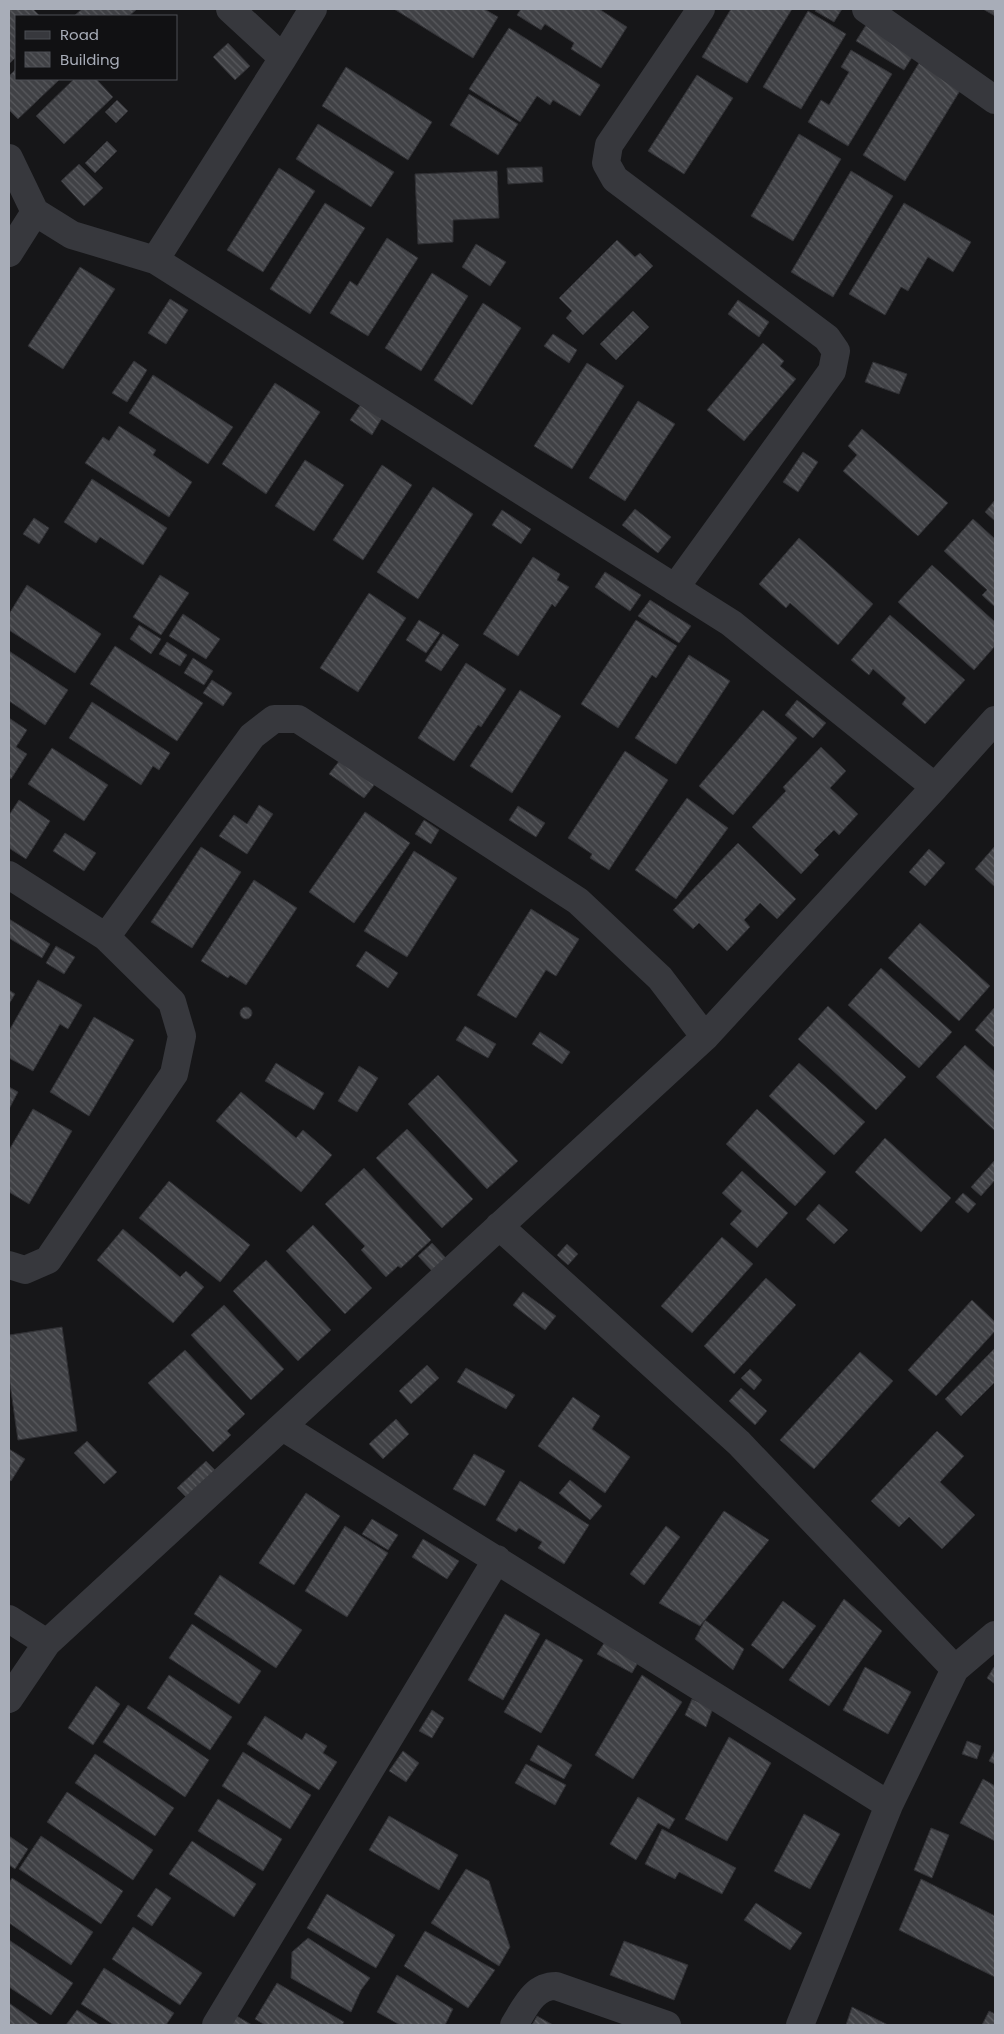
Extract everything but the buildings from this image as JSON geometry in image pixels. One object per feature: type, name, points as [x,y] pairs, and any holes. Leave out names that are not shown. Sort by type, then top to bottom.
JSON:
[{"type":"street","points":[[230,9],[283,58]]},
{"type":"street","points":[[155,260],[313,9]]},
{"type":"street","points":[[675,588],[832,371],[836,351],[827,338],[615,178],[606,163],[609,145],[701,9]]},
{"type":"street","points":[[866,9],[995,100]]},
{"type":"street","points":[[9,158],[35,212],[72,235],[155,260],[731,623],[935,787]]},
{"type":"street","points":[[9,253],[35,212]]},
{"type":"street","points":[[106,937],[252,736],[274,719],[298,719],[578,901],[660,978],[705,1036]]},
{"type":"street","points":[[9,1699],[47,1643],[705,1036],[995,720]]},
{"type":"street","points":[[9,875],[106,937],[172,1002],[182,1036],[174,1074],[48,1260],[25,1270],[9,1266]]},
{"type":"street","points":[[500,1226],[739,1443],[955,1670]]},
{"type":"street","points":[[283,1427],[497,1558],[889,1805]]},
{"type":"street","points":[[216,2025],[497,1558]]},
{"type":"street","points":[[9,1619],[47,1643]]},
{"type":"street","points":[[800,2025],[889,1805],[955,1670],[995,1634]]},
{"type":"street","points":[[514,2025],[534,1994],[545,1986],[556,1986],[667,2025]]}]
